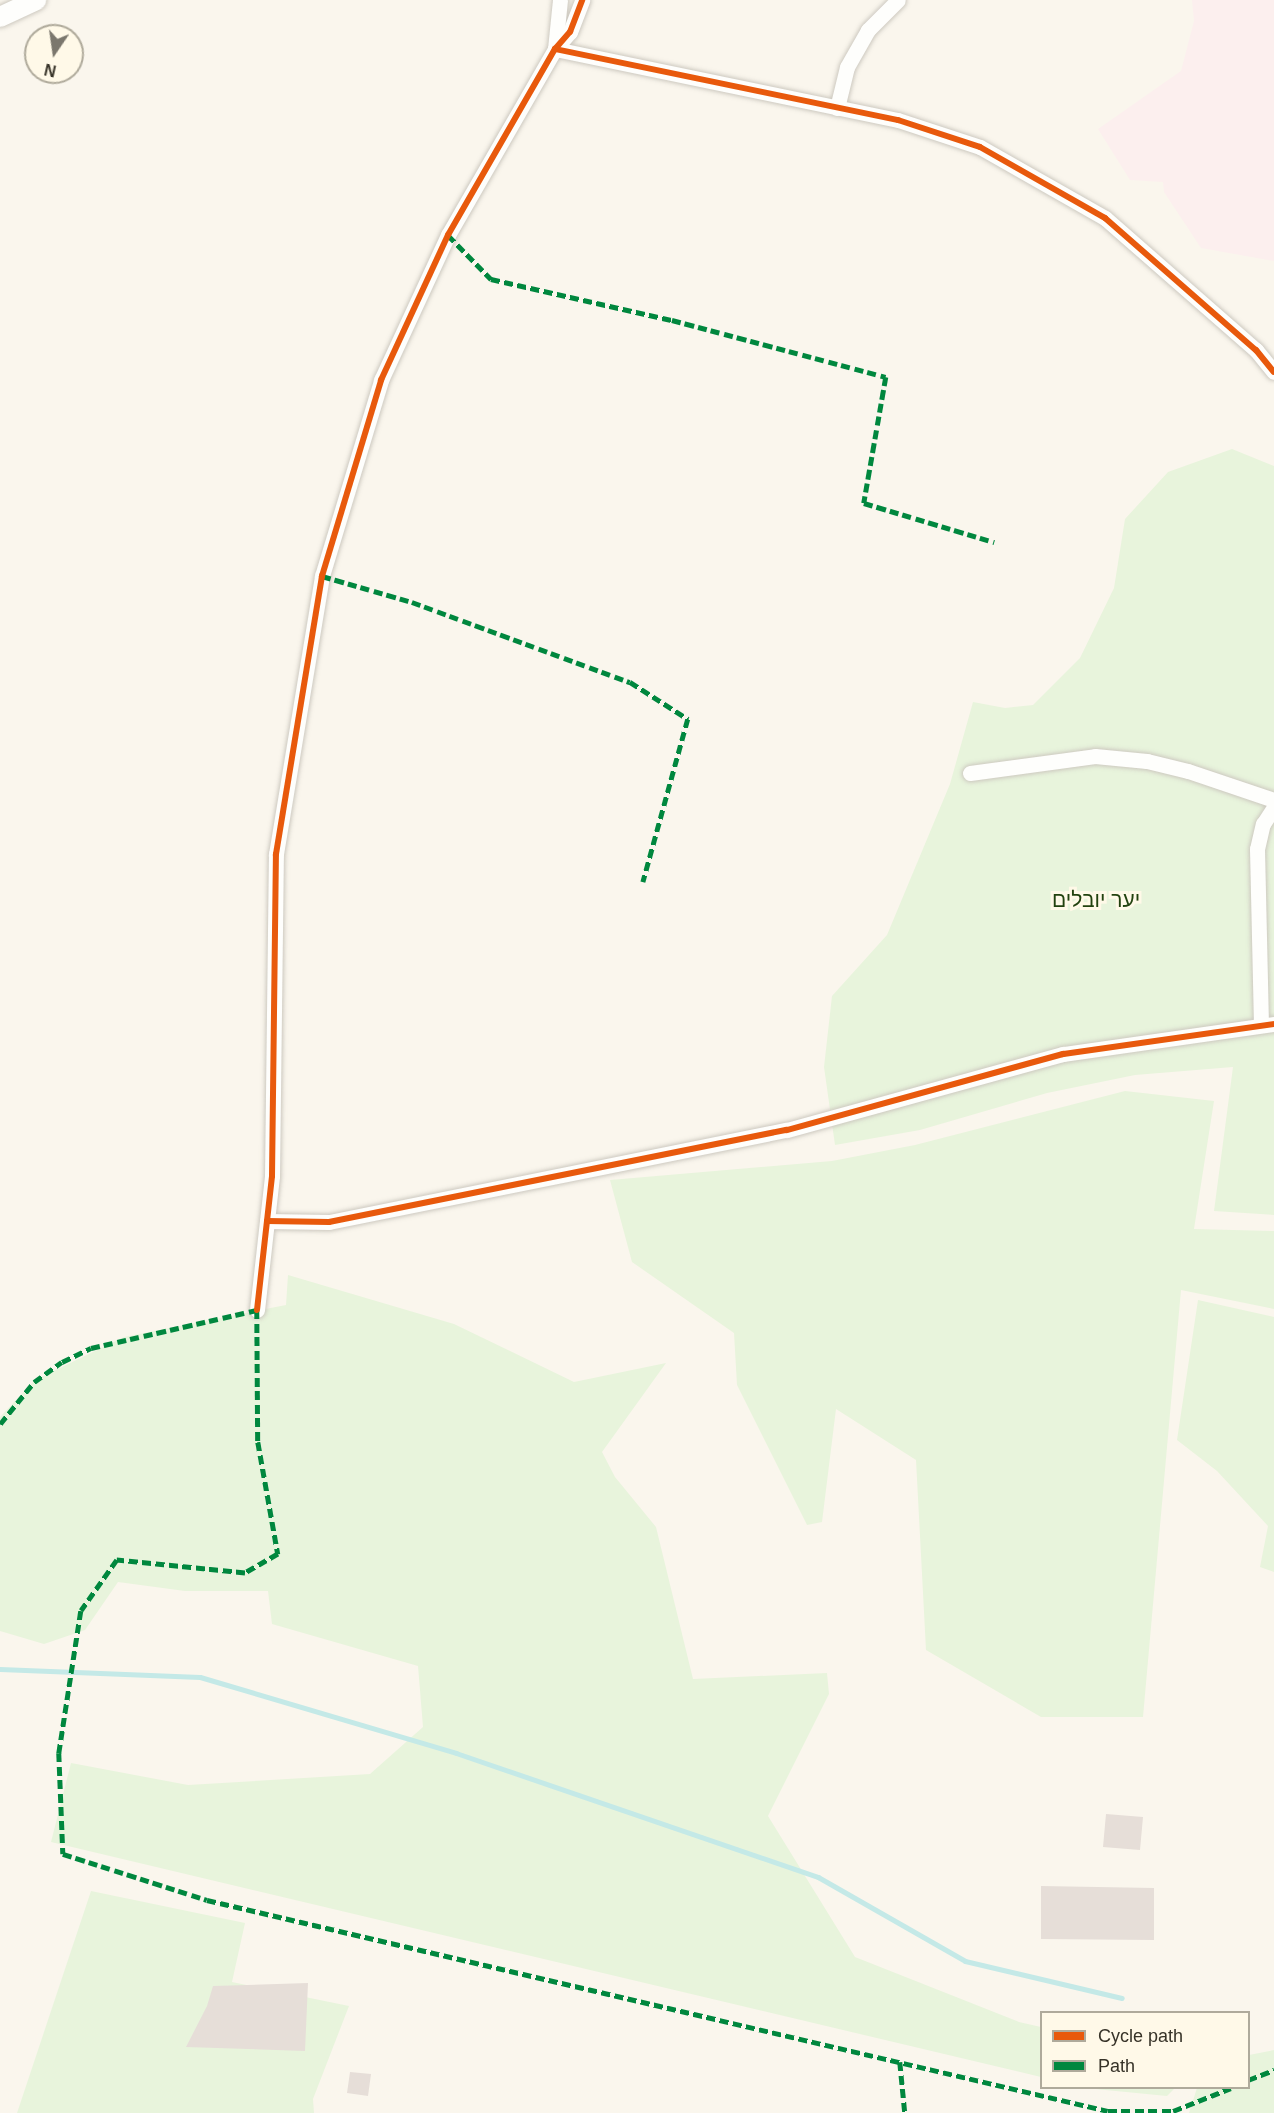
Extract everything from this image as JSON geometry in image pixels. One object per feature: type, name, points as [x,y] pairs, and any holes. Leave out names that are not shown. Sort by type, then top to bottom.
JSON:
[{"type":"street","points":[[0,17],[36,0]]},
{"type":"street","points":[[555,49],[560,0]]},
{"type":"street","points":[[257,1310],[272,1176],[276,854],[322,576],[381,380],[448,235],[555,49],[570,32],[582,0]]},
{"type":"street","points":[[837,108],[852,58],[868,30],[898,0]]},
{"type":"street","points":[[555,49],[898,120],[980,147],[1105,218],[1256,350],[1274,372]]},
{"type":"street","points":[[970,772],[1095,756],[1188,771],[1274,800]]},
{"type":"street","points":[[267,1221],[309,1223],[340,1219],[787,1130],[1063,1054],[1268,1025],[1257,849],[1263,824],[1274,807]]},
{"type":"shaded area","points":[[1192,0],[1274,0],[1274,261],[1201,248],[1164,192],[1163,182],[1130,180],[1098,129],[1181,71],[1194,21]]},
{"type":"green space","name":"יער יובלים","points":[[1232,449],[1274,466],[1274,1215],[1214,1211],[1233,1067],[1135,1075],[1047,1093],[920,1130],[835,1145],[824,1067],[832,996],[887,935],[950,784],[973,702],[1005,708],[1033,705],[1080,658],[1114,588],[1125,519],[1168,472]]},
{"type":"green space","points":[[1125,1091],[1214,1101],[1194,1229],[1274,1231],[1274,1309],[1181,1290],[1143,1717],[1041,1717],[926,1650],[916,1460],[836,1409],[822,1522],[807,1525],[737,1385],[734,1333],[632,1262],[610,1180],[832,1161],[915,1145]]},
{"type":"green space","points":[[288,1275],[454,1324],[574,1382],[666,1363],[602,1452],[615,1477],[656,1527],[693,1679],[827,1673],[829,1694],[768,1816],[855,1957],[1019,2022],[1040,2027],[1040,2077],[51,1842],[71,1763],[188,1785],[370,1774],[423,1727],[418,1666],[272,1624],[268,1591],[185,1591],[118,1582],[85,1630],[44,1644],[0,1631],[0,1417],[35,1380],[124,1337],[286,1305]]},
{"type":"green space","points":[[1198,1300],[1274,1317],[1274,1572],[1260,1567],[1268,1526],[1217,1471],[1177,1440]]},
{"type":"green space","points":[[91,1891],[245,1923],[232,1982],[349,2006],[313,2099],[314,2113],[17,2113]]},
{"type":"green space","points":[[1274,2050],[1274,2113],[1189,2113],[1197,2089],[1250,2089],[1250,2055]]},
{"type":"green space","points":[[1095,2089],[1174,2089],[1167,2096]]},
{"type":"building","points":[[1106,1814],[1143,1817],[1140,1850],[1103,1847]]},
{"type":"building","points":[[1041,1886],[1154,1888],[1154,1940],[1041,1939]]},
{"type":"building","points":[[308,1983],[305,2051],[186,2047],[207,2006],[213,1986]]},
{"type":"building","points":[[350,2072],[371,2074],[368,2096],[347,2093]]},
{"type":"waterway","points":[[0,1669],[200,1677],[456,1753],[818,1877],[965,1961],[1122,1998]]},
{"type":"marked path","points":[[448,235],[491,279],[672,320],[886,377],[864,503],[994,542]]},
{"type":"marked path","points":[[322,576],[412,602],[630,682],[688,719],[643,882]]},
{"type":"marked path","points":[[0,1424],[34,1382],[62,1362],[91,1348],[257,1310],[258,1442],[278,1554],[245,1573],[117,1560],[81,1611],[59,1753],[63,1854],[207,1900],[1108,2111],[1173,2111],[1228,2089]]},
{"type":"marked path","points":[[900,2062],[905,2113]]},
{"type":"marked path","points":[[1250,2079],[1274,2070]]},
{"type":"cycle path","points":[[257,1310],[272,1176],[276,854],[322,576],[381,380],[448,235],[555,49],[570,32],[582,0]]},
{"type":"cycle path","points":[[555,49],[898,120],[980,147],[1105,218],[1256,350],[1274,372]]},
{"type":"cycle path","points":[[267,1221],[329,1222],[787,1130],[1063,1054],[1274,1024]]}]
